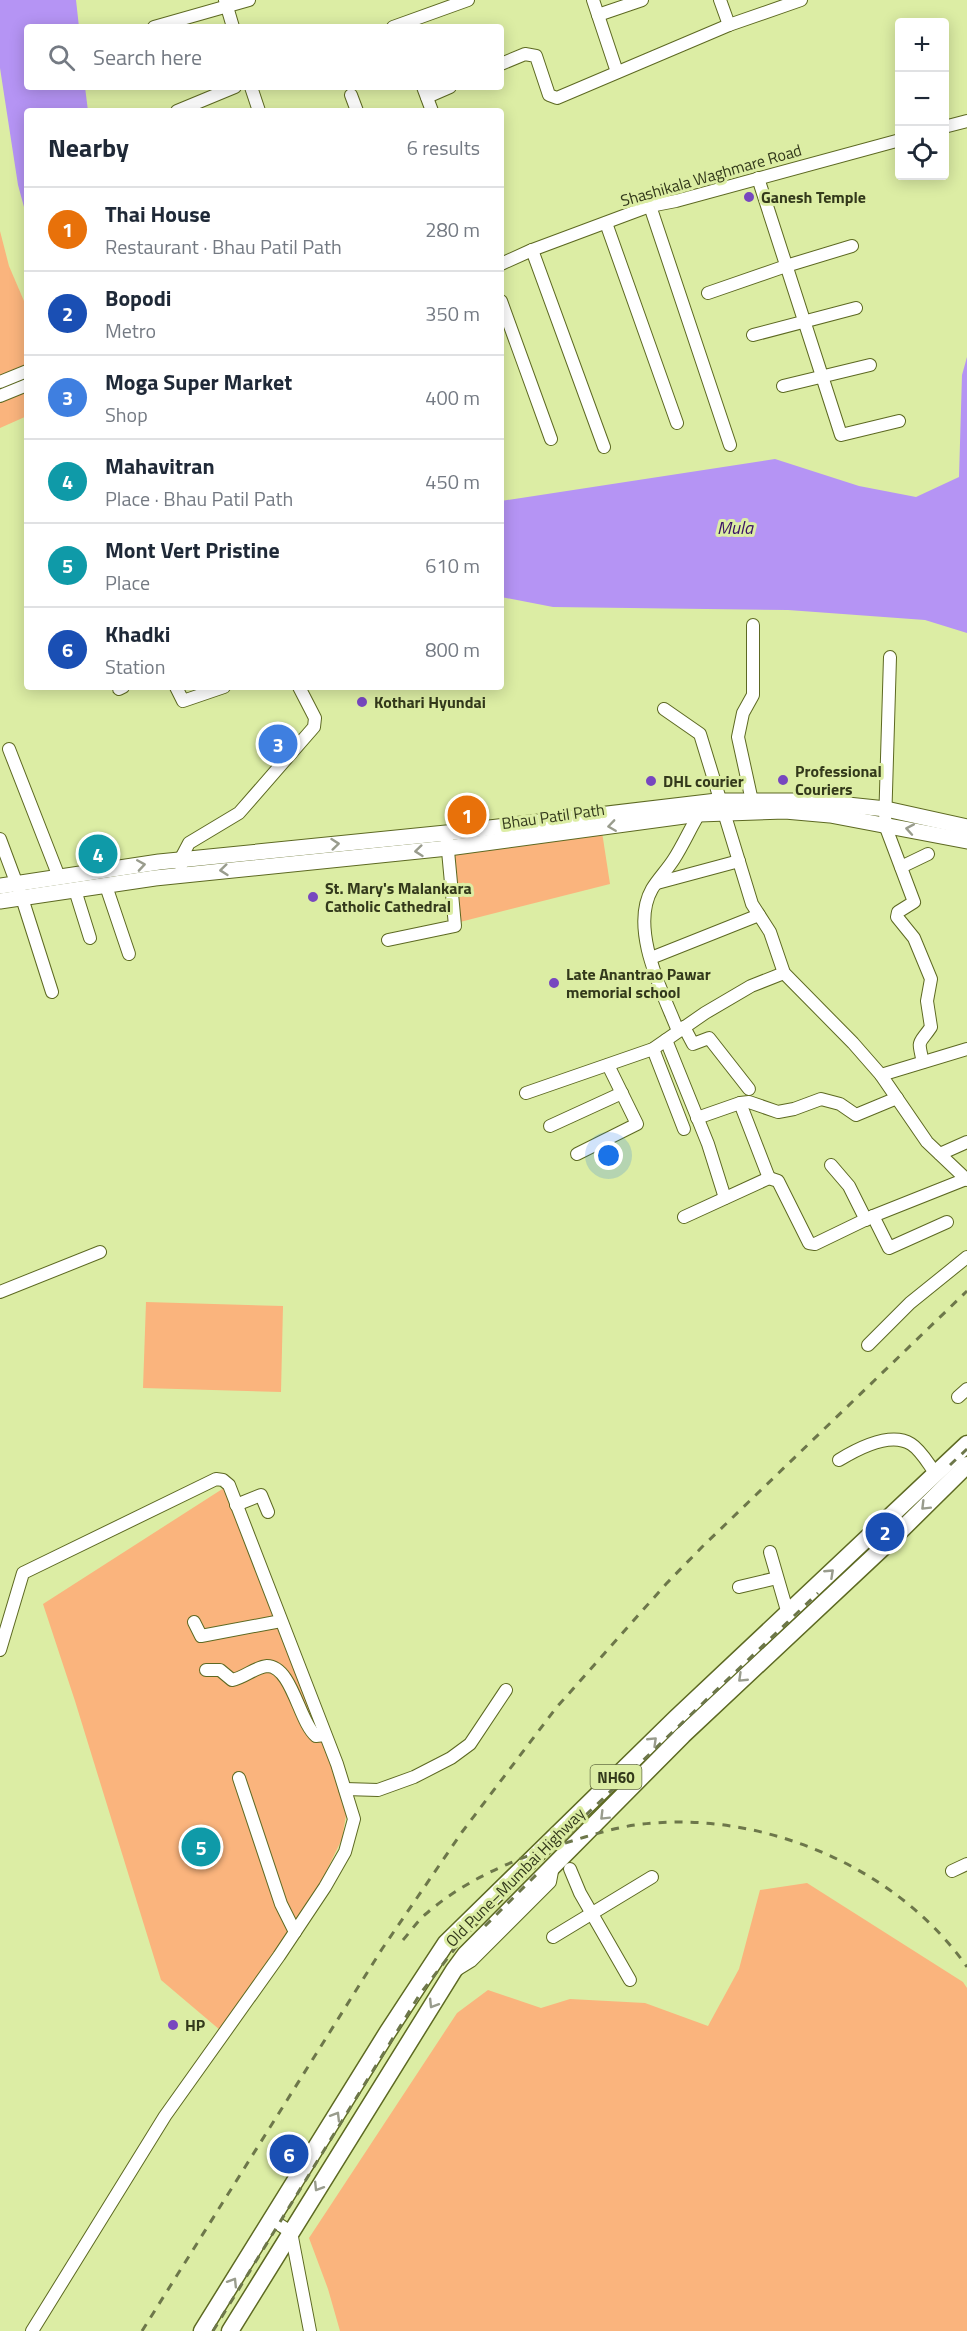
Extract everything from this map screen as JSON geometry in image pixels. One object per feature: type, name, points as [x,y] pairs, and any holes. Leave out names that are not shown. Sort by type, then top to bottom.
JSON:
[{"type":"highway","name":"Old Pune–Mumbai Highway","points":[[202,2331],[387,2033],[446,1943],[967,1444]]},
{"type":"highway","name":"Old Pune–Mumbai Highway","points":[[230,2331],[454,1970],[477,1943],[561,1868],[582,1838],[683,1735],[890,1541],[967,1465]]},
{"type":"highway","points":[[568,1824],[582,1838]]},
{"type":"main road","name":"Bhau Patil Path","points":[[0,902],[19,891],[60,877],[181,868],[699,814],[752,801],[815,802],[886,817],[967,841]]},
{"type":"main road","name":"Bhau Patil Path","points":[[447,841],[722,808],[886,817],[967,827]]},
{"type":"main road","name":"Bhau Patil Path","points":[[0,886],[19,891],[75,890],[105,886],[181,868]]},
{"type":"street","points":[[163,24],[226,3],[249,0]]},
{"type":"street","points":[[403,24],[468,0]]},
{"type":"street","points":[[593,0],[617,72]]},
{"type":"street","points":[[598,15],[642,0]]},
{"type":"street","points":[[720,0],[729,25]]},
{"type":"street","points":[[504,63],[525,54],[536,56],[549,95],[554,99],[729,25],[801,0]]},
{"type":"street","points":[[226,3],[232,24]]},
{"type":"street","points":[[206,105],[230,90]]},
{"type":"street","points":[[252,90],[257,108]]},
{"type":"street","points":[[425,92],[431,108]]},
{"type":"street","points":[[351,95],[356,108]]},
{"type":"street","points":[[949,127],[967,121]]},
{"type":"street","name":"Shashikala Waghmare Road","points":[[504,263],[650,206],[676,201],[895,141]]},
{"type":"street","points":[[758,178],[841,435],[899,421]]},
{"type":"street","points":[[650,206],[730,445]]},
{"type":"street","points":[[606,223],[677,423]]},
{"type":"street","points":[[708,293],[852,246]]},
{"type":"street","points":[[532,250],[604,447]]},
{"type":"street","points":[[753,335],[856,308]]},
{"type":"street","points":[[504,309],[550,439]]},
{"type":"street","points":[[783,386],[870,364]]},
{"type":"street","points":[[0,382],[24,372]]},
{"type":"street","points":[[0,396],[24,386]]},
{"type":"street","points":[[752,801],[738,737],[743,713],[753,695],[753,626]]},
{"type":"street","points":[[890,657],[886,817],[914,902],[898,912],[897,917],[914,938],[931,979],[927,1001],[931,1027],[919,1044],[923,1062]]},
{"type":"street","points":[[178,690],[183,701],[215,690]]},
{"type":"street","points":[[181,868],[189,843],[239,813],[314,727],[315,718],[301,690]]},
{"type":"street","points":[[664,709],[700,734],[752,904],[770,932],[784,973],[881,1075],[927,1142],[965,1175],[813,1244],[807,1239],[778,1181],[768,1178],[684,1217]]},
{"type":"street","points":[[9,749],[60,877]]},
{"type":"street","points":[[699,814],[673,860],[651,890],[644,910],[644,927],[651,958],[681,1029],[693,1044],[710,1038],[749,1089]]},
{"type":"street","points":[[0,839],[52,992]]},
{"type":"street","points":[[388,940],[455,926],[447,841]]},
{"type":"street","points":[[901,867],[928,854]]},
{"type":"street","points":[[657,883],[740,861]]},
{"type":"street","points":[[105,886],[129,954]]},
{"type":"street","points":[[75,890],[90,938]]},
{"type":"street","points":[[651,958],[759,915]]},
{"type":"street","points":[[526,1094],[653,1049],[751,986],[784,973]]},
{"type":"street","points":[[666,1040],[726,1198]]},
{"type":"street","points":[[653,1049],[684,1129]]},
{"type":"street","points":[[881,1075],[967,1049]]},
{"type":"street","points":[[577,1154],[637,1124],[608,1065]]},
{"type":"street","points":[[550,1126],[622,1093]]},
{"type":"street","points":[[697,1118],[740,1103],[749,1102],[778,1112],[795,1110],[821,1099],[840,1104],[856,1115],[897,1098]]},
{"type":"street","points":[[740,1103],[768,1178]]},
{"type":"street","points":[[940,1154],[967,1142]]},
{"type":"street","points":[[831,1165],[849,1186],[889,1248],[947,1222]]},
{"type":"street","points":[[0,1292],[100,1252]]},
{"type":"street","points":[[868,1345],[910,1303],[967,1257]]},
{"type":"street","points":[[839,1460],[862,1446],[872,1443],[903,1441],[911,1444],[936,1474]]},
{"type":"street","points":[[0,1650],[22,1573],[216,1479],[226,1481],[325,1735],[354,1819],[345,1852],[325,1887],[165,2116],[32,2331]]},
{"type":"street","points":[[236,1505],[261,1495],[268,1512]]},
{"type":"street","points":[[770,1552],[788,1614]]},
{"type":"street","points":[[739,1587],[777,1578]]},
{"type":"street","points":[[194,1622],[201,1636],[280,1621]]},
{"type":"street","points":[[206,1670],[220,1670],[232,1680],[264,1666],[272,1667],[283,1676],[292,1690],[309,1730],[316,1736],[325,1735]]},
{"type":"street","points":[[345,1789],[378,1790],[414,1777],[451,1758],[470,1744],[506,1690]]},
{"type":"street","points":[[239,1778],[281,1904],[295,1932]]},
{"type":"street","points":[[952,1870],[967,1863]]},
{"type":"street","points":[[561,1868],[580,1893],[630,1980]]},
{"type":"street","points":[[554,1937],[652,1877]]},
{"type":"street","points":[[272,2220],[291,2232],[310,2331]]},
{"type":"shaded area","points":[[0,231],[9,266],[24,301],[24,417],[0,428]]},
{"type":"shaded area","points":[[602,832],[610,884],[460,922],[453,852]]},
{"type":"shaded area","points":[[146,1302],[283,1306],[281,1392],[143,1388]]},
{"type":"shaded area","points":[[227,1486],[351,1786],[342,1839],[300,1925],[220,2030],[161,1980],[43,1604]]},
{"type":"shaded area","points":[[807,1883],[963,1982],[967,1988],[967,2331],[340,2331],[328,2289],[309,2238],[457,2013],[488,1990],[541,2008],[570,1999],[645,2003],[708,2026],[739,1969],[760,1890]]},
{"type":"water","points":[[0,0],[76,0],[79,24],[24,24],[24,90],[85,90],[88,108],[24,108],[24,207],[18,185],[0,68]]},
{"type":"water","name":"Mula","points":[[967,357],[967,633],[925,620],[788,610],[553,607],[504,598],[504,501],[775,459],[859,486],[916,497],[959,477],[962,375]]},
{"type":"railway","points":[[142,2331],[382,1949],[462,1832],[556,1708],[666,1584],[702,1547],[967,1291]]},
{"type":"railway","points":[[950,1465],[967,1449]]},
{"type":"railway","points":[[213,2331],[420,1994],[466,1934],[498,1899],[818,1593]]},
{"type":"railway","points":[[403,1940],[421,1919],[441,1902],[456,1891],[505,1865],[556,1846],[615,1829],[635,1825],[681,1822],[728,1826],[775,1836],[820,1851],[863,1873],[902,1899],[937,1931],[967,1967]]},
{"type":"railway","points":[[485,1926],[540,1871]]},
{"type":"place","name":"Ganesh Temple","points":[[749,197]]},
{"type":"place","name":"Kothari Hyundai","points":[[362,702]]},
{"type":"place","name":"Moga Super Market","points":[[278,744]]},
{"type":"place","name":"Professional Couriers","points":[[783,780]]},
{"type":"place","name":"DHL courier","points":[[651,781]]},
{"type":"place","name":"Thai House","points":[[467,815]]},
{"type":"place","name":"Mahavitran","points":[[98,854]]},
{"type":"place","name":"St. Mary's Malankara Catholic Cathedral","points":[[313,897]]},
{"type":"place","name":"Late Anantrao Pawar memorial school","points":[[554,983]]},
{"type":"place","name":"Bopodi","points":[[885,1532]]},
{"type":"place","name":"Mont Vert Pristine","points":[[201,1847]]},
{"type":"place","name":"HP","points":[[173,2025]]},
{"type":"place","name":"Khadki","points":[[289,2154]]}]
